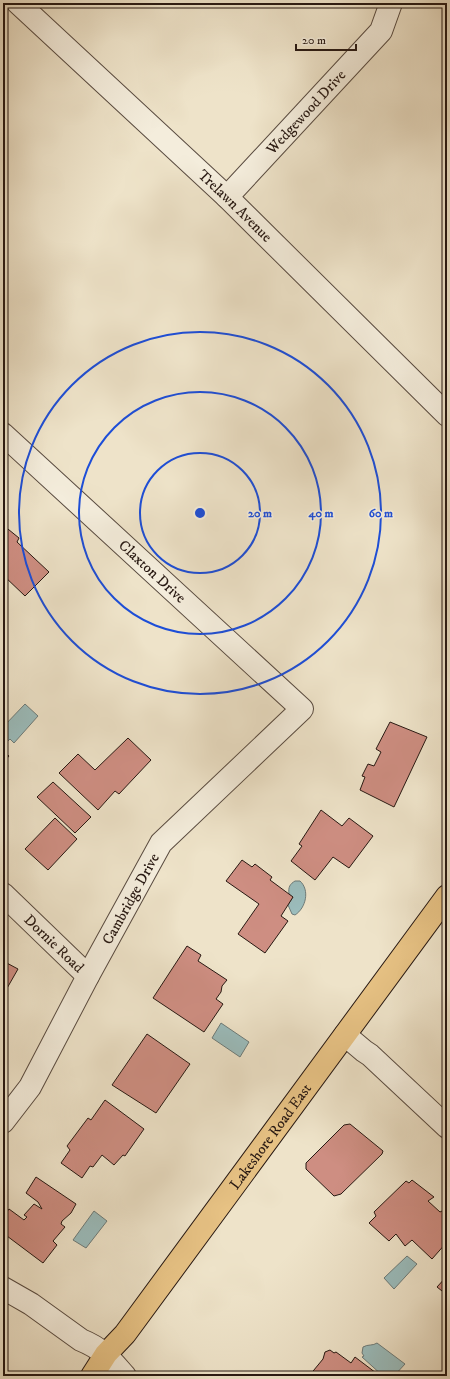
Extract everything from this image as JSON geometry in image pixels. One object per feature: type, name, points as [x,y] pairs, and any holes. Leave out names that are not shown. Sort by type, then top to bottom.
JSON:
[{"type":"main road","name":"Lakeshore Road East","points":[[92,1376],[106,1354],[125,1334],[447,896]]},
{"type":"street","name":"Trelawn Avenue","points":[[18,3],[227,197],[447,415]]},
{"type":"street","name":"Wedgewood Drive","points":[[227,197],[381,31],[391,3]]},
{"type":"street","name":"Claxton Drive","points":[[3,434],[302,709]]},
{"type":"street","name":"Cambridge Drive","points":[[3,1122],[30,1087],[88,976],[161,843],[302,709]]},
{"type":"street","name":"Dornie Road","points":[[3,894],[88,976]]},
{"type":"street","points":[[345,1035],[370,1055],[447,1127]]},
{"type":"street","points":[[3,1288],[31,1304],[81,1340],[106,1354],[126,1376]]},
{"type":"water","points":[[25,704],[38,716],[14,743],[10,739],[8,741],[3,737],[5,734],[3,732],[3,727]]},
{"type":"water","points":[[295,881],[300,881],[306,894],[302,908],[295,915],[292,914],[288,905],[293,897],[289,894],[289,888]]},
{"type":"water","points":[[221,1023],[249,1042],[240,1057],[212,1038]]},
{"type":"water","points":[[94,1211],[107,1221],[86,1248],[73,1240]]},
{"type":"water","points":[[407,1256],[417,1264],[394,1289],[384,1278]]},
{"type":"water","points":[[377,1343],[405,1364],[394,1376],[383,1376],[362,1357],[364,1356],[362,1353],[363,1347]]},
{"type":"building","points":[[3,525],[19,538],[17,542],[49,572],[25,596],[3,575]]},
{"type":"building","points":[[390,722],[427,737],[394,807],[360,790],[365,777],[362,776],[368,764],[374,766],[381,752],[376,749]]},
{"type":"building","points":[[128,738],[151,760],[119,794],[115,791],[98,810],[59,773],[78,754],[95,770]]},
{"type":"building","points":[[3,750],[9,756],[3,763]]},
{"type":"building","points":[[53,782],[91,817],[75,833],[37,797]]},
{"type":"building","points":[[321,810],[342,826],[349,818],[373,836],[349,868],[333,857],[315,880],[291,861],[302,846],[299,844]]},
{"type":"building","points":[[55,818],[77,839],[48,870],[25,849]]},
{"type":"building","points":[[242,860],[252,867],[255,864],[272,877],[270,880],[293,897],[281,916],[288,921],[265,953],[238,934],[259,904],[226,881]]},
{"type":"building","points":[[187,946],[201,955],[198,961],[227,980],[222,986],[221,992],[216,999],[223,1004],[204,1032],[153,998]]},
{"type":"building","points":[[3,961],[18,969],[6,990],[3,988]]},
{"type":"building","points":[[147,1034],[190,1064],[156,1113],[112,1085]]},
{"type":"building","points":[[105,1100],[144,1129],[125,1156],[123,1155],[114,1165],[102,1155],[93,1167],[90,1166],[82,1178],[61,1163],[70,1150],[67,1146],[88,1118],[91,1120]]},
{"type":"building","points":[[350,1124],[383,1151],[382,1154],[341,1194],[334,1196],[306,1169],[306,1163],[344,1125]]},
{"type":"building","points":[[36,1177],[76,1204],[71,1213],[62,1221],[61,1224],[65,1227],[53,1241],[57,1245],[43,1263],[3,1233],[3,1217],[9,1209],[24,1220],[27,1217],[24,1215],[34,1204],[42,1209],[38,1202],[26,1193]]},
{"type":"building","points":[[412,1180],[434,1197],[428,1201],[440,1212],[444,1210],[447,1212],[447,1242],[432,1259],[412,1240],[405,1246],[396,1234],[389,1241],[369,1223],[376,1216],[374,1212],[406,1181],[409,1183]]},
{"type":"building","points":[[447,1276],[447,1295],[437,1287]]},
{"type":"building","points":[[330,1350],[334,1353],[336,1352],[351,1363],[355,1357],[380,1376],[309,1376],[323,1359],[325,1352]]}]
